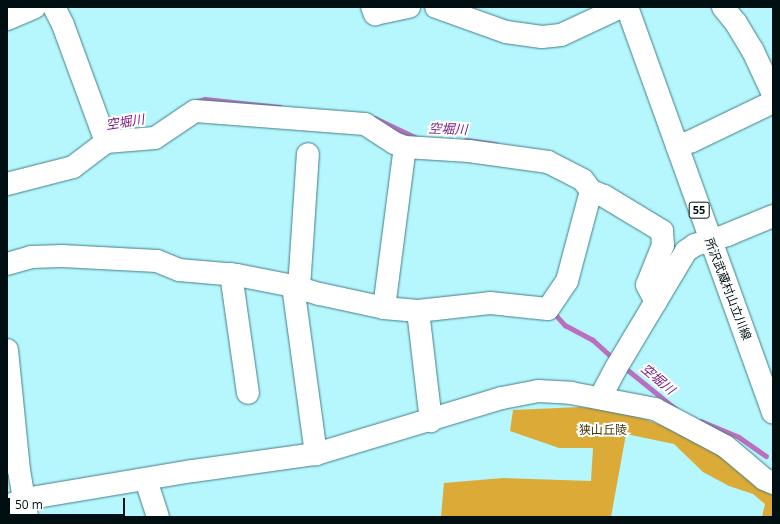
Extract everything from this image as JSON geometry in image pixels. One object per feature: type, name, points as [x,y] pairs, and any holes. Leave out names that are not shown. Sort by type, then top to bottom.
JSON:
[{"type":"street","points":[[7,19],[35,7]]},
{"type":"street","points":[[54,7],[63,25],[104,138]]},
{"type":"street","points":[[372,7],[375,14],[409,7]]},
{"type":"street","points":[[436,7],[506,32],[542,37],[561,35],[621,7]]},
{"type":"street","name":"所沢武蔵村山立川線","points":[[627,7],[709,240],[731,294],[773,413]]},
{"type":"street","points":[[723,7],[736,23],[753,51],[773,94]]},
{"type":"street","points":[[677,146],[692,141],[773,102]]},
{"type":"street","points":[[7,184],[74,167],[104,138],[155,138],[195,111],[365,124],[394,143],[405,147],[469,151],[548,162],[583,180],[598,193],[662,231],[663,245],[647,285],[656,302]]},
{"type":"street","points":[[384,308],[405,147]]},
{"type":"street","points":[[308,154],[296,287],[316,454]]},
{"type":"street","points":[[7,264],[31,257],[62,256],[157,261],[179,270],[231,274],[296,287],[320,294],[384,308],[418,311],[490,303],[548,309],[567,281],[598,193]]},
{"type":"street","points":[[600,398],[619,363],[686,251],[695,245],[727,235],[773,216]]},
{"type":"street","points":[[231,274],[248,393]]},
{"type":"street","points":[[418,311],[431,421]]},
{"type":"street","points":[[7,350],[9,392],[19,470],[20,507],[146,480],[316,454],[431,421],[502,398],[538,391],[571,393],[655,409],[725,446],[764,479],[773,483]]},
{"type":"street","points":[[146,480],[158,517]]},
{"type":"green space","name":"狭山丘陵","points":[[580,407],[622,411],[689,435],[723,453],[773,496],[773,517],[762,517],[765,504],[753,494],[729,486],[703,472],[674,444],[626,434],[611,517],[441,517],[444,483],[503,478],[591,481],[593,448],[559,448],[510,431],[513,410]]},
{"type":"waterway","name":"空堀川","points":[[195,102],[205,99],[280,107]]},
{"type":"waterway","name":"空堀川","points":[[375,118],[419,139]]},
{"type":"waterway","name":"空堀川","points":[[466,140],[496,144]]},
{"type":"waterway","name":"空堀川","points":[[557,311],[555,314],[565,325],[593,340],[614,359]]},
{"type":"waterway","name":"空堀川","points":[[623,366],[676,409]]},
{"type":"waterway","name":"空堀川","points":[[701,421],[739,437],[766,456]]}]
